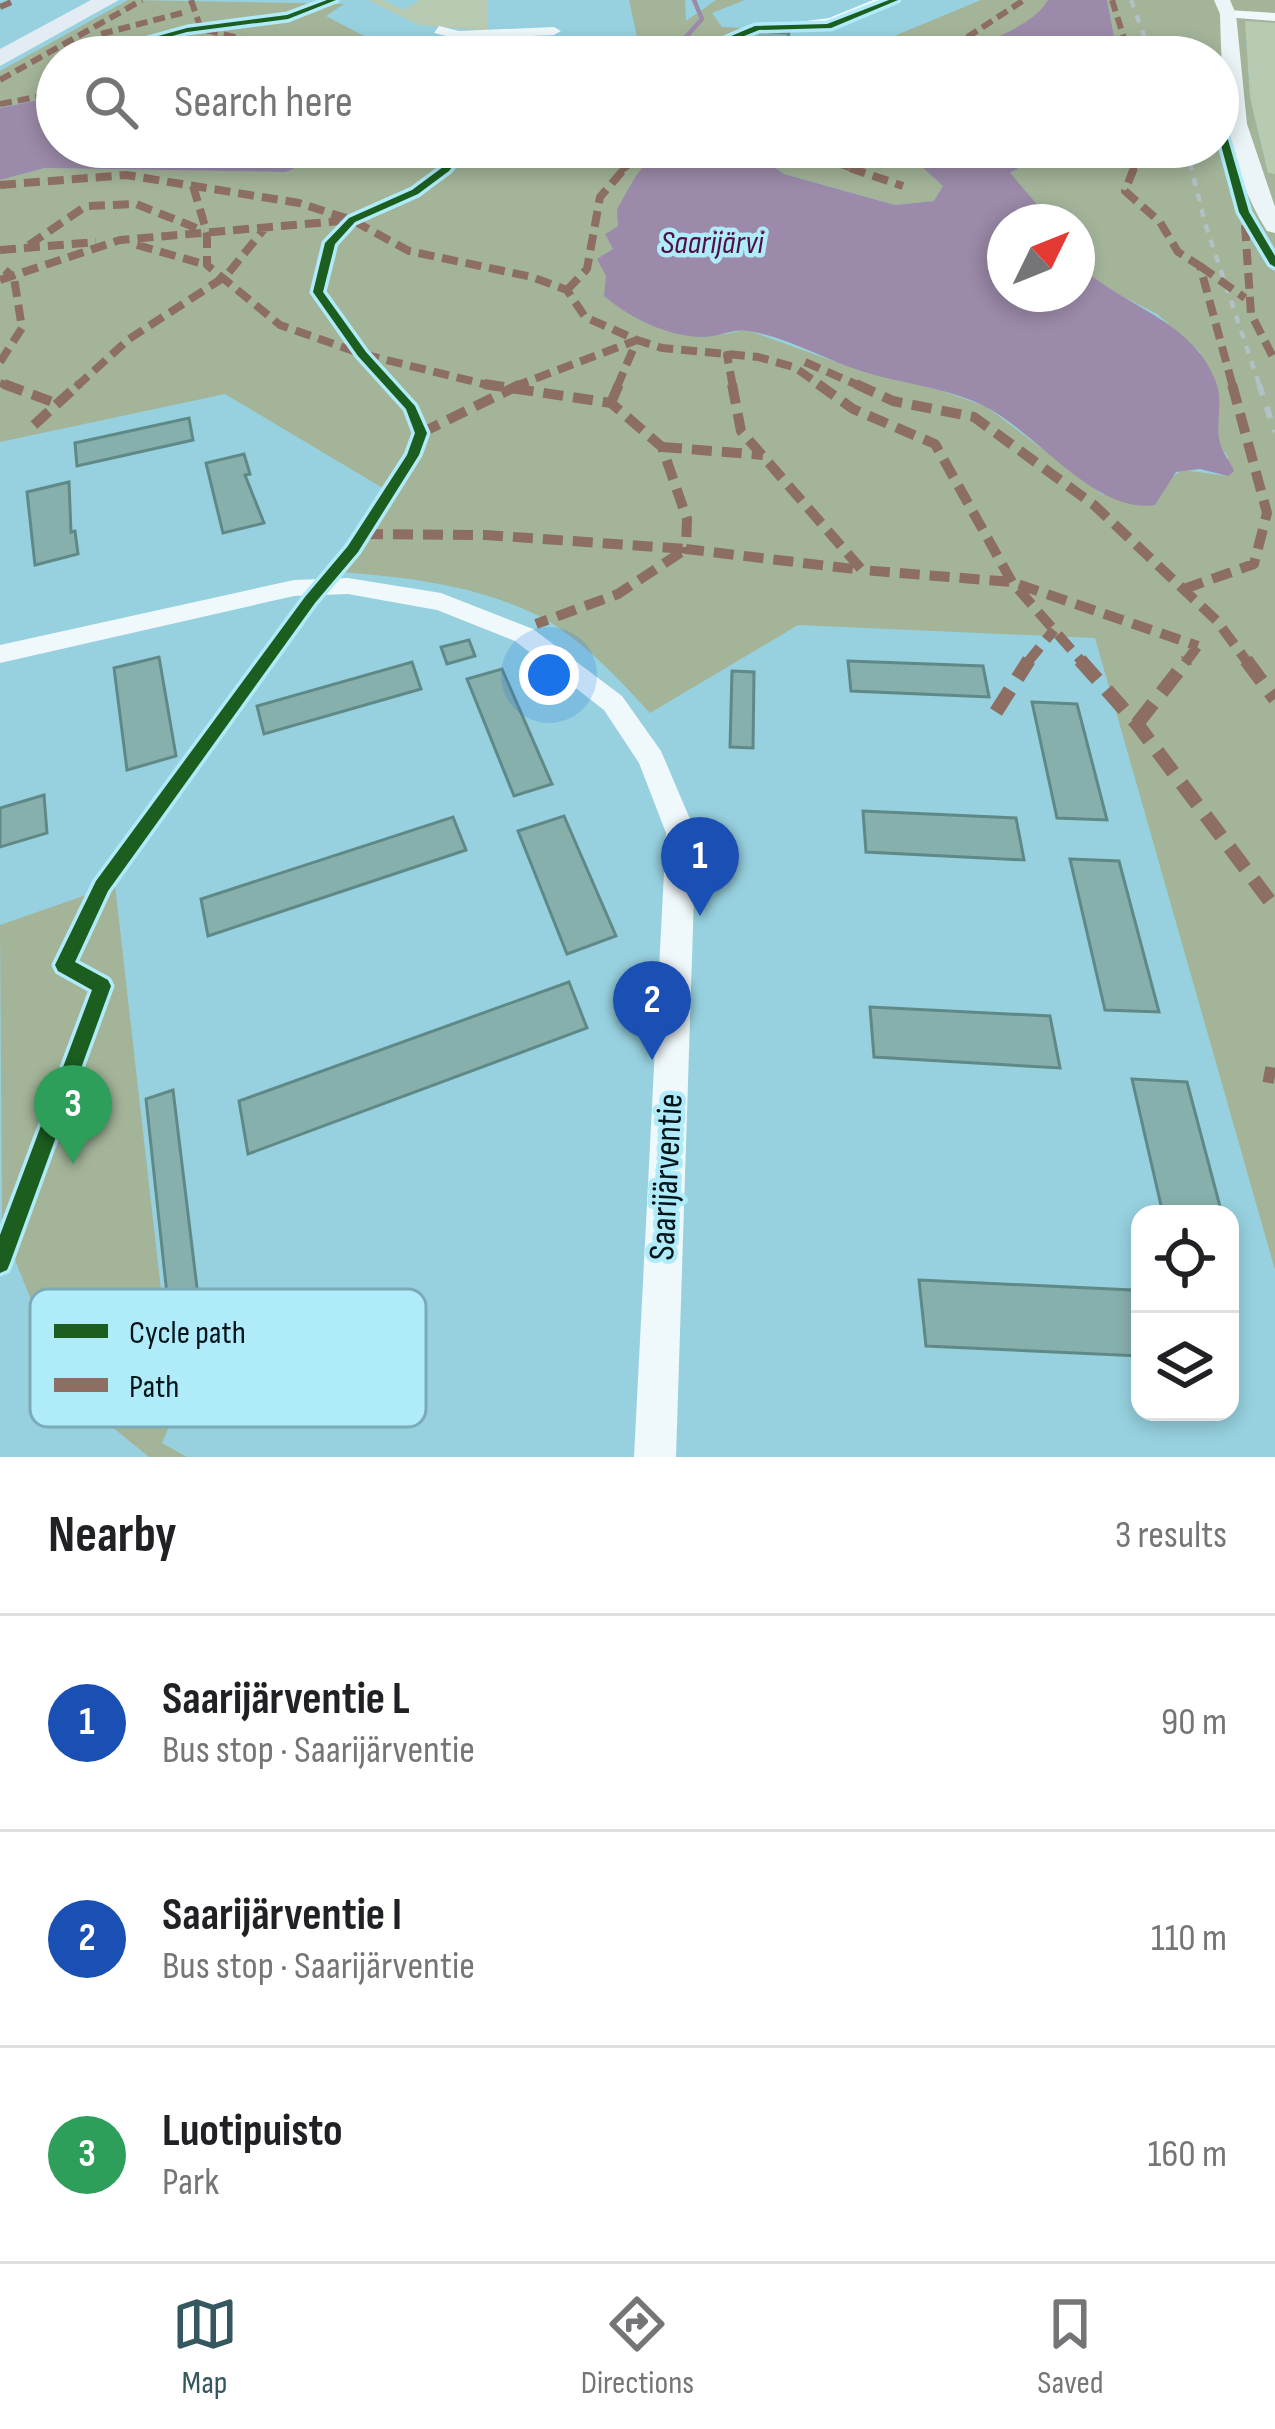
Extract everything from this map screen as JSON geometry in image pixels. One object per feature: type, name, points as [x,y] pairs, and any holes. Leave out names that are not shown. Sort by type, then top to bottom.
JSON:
[{"type":"highway","points":[[0,46],[86,0]]},
{"type":"highway","points":[[42,36],[108,0]]},
{"type":"highway","points":[[0,59],[36,39]]},
{"type":"street","points":[[843,0],[865,7]]},
{"type":"street","points":[[758,28],[814,26],[884,0]]},
{"type":"street","points":[[1225,7],[1275,17]]},
{"type":"street","points":[[439,30],[458,35],[556,30]]},
{"type":"street","points":[[1239,139],[1250,178],[1275,226]]},
{"type":"street","name":"Saarijärventie","points":[[0,654],[250,595],[349,586],[441,602],[524,635],[614,703],[651,759],[682,833],[655,1457]]},
{"type":"green space","points":[[128,0],[344,4],[326,16],[364,36],[63,36]]},
{"type":"green space","points":[[368,0],[383,0],[404,10],[419,0],[487,0],[487,31],[419,25]]},
{"type":"green space","points":[[629,0],[685,0],[686,21],[716,0],[745,0],[712,13],[722,27],[759,29],[746,36],[637,36]]},
{"type":"green space","points":[[981,0],[1048,0],[1041,11],[1005,36],[894,36]]},
{"type":"green space","points":[[1107,0],[1275,0],[1275,23],[1245,21],[1250,98],[1268,173],[1275,174],[1275,1270],[1095,638],[798,625],[650,713],[583,646],[553,624],[512,604],[460,588],[326,571],[386,490],[225,394],[0,442],[0,180],[45,168],[286,172],[295,168],[646,168],[621,207],[618,226],[605,234],[613,249],[598,260],[607,276],[604,296],[661,329],[707,337],[747,330],[861,371],[987,407],[1103,495],[1166,481],[1183,470],[1228,476],[1228,457],[1219,444],[1200,352],[1157,314],[1095,281],[1095,204],[1036,204],[1009,174],[1019,168],[1239,168],[1239,36],[1114,36]]},
{"type":"green space","points":[[1245,20],[1275,23],[1275,174],[1268,173],[1250,98]]},
{"type":"green space","points":[[36,51],[36,100],[0,108],[0,71]]},
{"type":"green space","points":[[776,168],[923,168],[943,186],[935,201],[895,205]]},
{"type":"green space","points":[[115,885],[161,1289],[30,1289],[30,1297],[2,1228],[0,925]]},
{"type":"green space","points":[[112,1427],[169,1427],[162,1443],[187,1457],[149,1457]]},
{"type":"water","points":[[1048,0],[1107,0],[1114,36],[997,36],[1041,10]]},
{"type":"water","points":[[36,100],[36,168],[45,168],[0,180],[0,108]]},
{"type":"water","points":[[45,168],[295,168],[286,172]]},
{"type":"water","name":"Saarijärvi","points":[[643,168],[776,168],[895,205],[934,201],[943,186],[923,168],[1019,168],[1010,173],[1037,204],[987,204],[987,312],[1095,312],[1095,279],[1173,328],[1191,343],[1216,382],[1219,439],[1234,471],[1228,476],[1200,469],[1176,472],[1155,505],[1132,504],[1088,484],[1004,418],[969,400],[861,371],[763,334],[743,330],[690,336],[650,325],[604,296],[606,276],[597,259],[613,249],[605,234],[618,226],[617,209]]},
{"type":"building","points":[[753,31],[789,33],[788,36],[751,36]]},
{"type":"building","points":[[189,418],[193,440],[77,466],[75,443]]},
{"type":"building","points":[[244,454],[250,474],[245,475],[264,523],[223,533],[206,463]]},
{"type":"building","points":[[69,482],[71,532],[75,531],[78,554],[35,565],[27,492]]},
{"type":"building","points":[[469,640],[475,656],[447,664],[441,647]]},
{"type":"building","points":[[159,657],[176,756],[127,770],[114,668]]},
{"type":"building","points":[[848,661],[983,666],[989,697],[851,691]]},
{"type":"building","points":[[412,662],[421,689],[264,734],[257,706]]},
{"type":"building","points":[[502,669],[552,784],[514,796],[467,679]]},
{"type":"building","points":[[732,671],[754,672],[753,748],[730,747]]},
{"type":"building","points":[[1032,702],[1077,704],[1107,820],[1057,818]]},
{"type":"building","points":[[44,795],[47,833],[0,847],[0,808]]},
{"type":"building","points":[[863,811],[1016,818],[1024,860],[866,852]]},
{"type":"building","points":[[564,816],[616,936],[567,954],[518,831]]},
{"type":"building","points":[[453,817],[466,850],[208,936],[201,899]]},
{"type":"building","points":[[1070,859],[1119,861],[1159,1012],[1105,1010]]},
{"type":"building","points":[[569,982],[587,1028],[248,1154],[239,1101]]},
{"type":"building","points":[[870,1007],[1050,1016],[1060,1068],[874,1057]]},
{"type":"building","points":[[1132,1079],[1187,1082],[1220,1205],[1161,1205]]},
{"type":"building","points":[[173,1090],[197,1289],[166,1289],[146,1099]]},
{"type":"building","points":[[919,1280],[1131,1290],[1131,1356],[926,1346]]},
{"type":"waterway","points":[[687,36],[702,19],[694,0]]},
{"type":"railway","points":[[1131,0],[1144,36]]},
{"type":"railway","points":[[1191,168],[1260,387]]},
{"type":"railway","points":[[1260,387],[1275,432]]},
{"type":"marked path","points":[[0,7],[16,0]]},
{"type":"marked path","points":[[78,36],[142,0]]},
{"type":"marked path","points":[[191,0],[201,29],[230,36]]},
{"type":"marked path","points":[[969,36],[1024,0]]},
{"type":"marked path","points":[[1112,0],[1123,36]]},
{"type":"marked path","points":[[1188,0],[1192,2]]},
{"type":"marked path","points":[[101,34],[182,13]]},
{"type":"marked path","points":[[0,80],[36,60]]},
{"type":"marked path","points":[[0,104],[36,97]]},
{"type":"marked path","points":[[567,290],[587,269],[591,226],[600,197],[626,168]]},
{"type":"marked path","points":[[849,168],[903,186]]},
{"type":"marked path","points":[[1134,168],[1125,191],[1160,222],[1178,252],[1200,266],[1267,513],[1254,564],[1184,589]]},
{"type":"marked path","points":[[0,185],[126,175],[299,203],[352,220],[409,251],[532,277],[567,290],[585,317],[637,340],[662,348],[758,357],[794,367],[853,409],[935,444],[1012,582],[1137,724],[1275,908]]},
{"type":"marked path","points":[[193,186],[207,233],[207,265],[280,325],[362,354],[506,390],[611,403],[662,447],[687,519],[686,549],[862,570]]},
{"type":"marked path","points":[[29,245],[86,206],[136,204],[204,231]]},
{"type":"marked path","points":[[0,280],[120,240],[340,221]]},
{"type":"marked path","points":[[1245,225],[1251,314],[1275,361]]},
{"type":"marked path","points":[[34,425],[129,339],[226,276],[265,228]]},
{"type":"marked path","points":[[0,250],[96,242]]},
{"type":"marked path","points":[[137,245],[207,265]]},
{"type":"marked path","points":[[1200,266],[1245,298]]},
{"type":"marked path","points":[[0,362],[22,328],[14,278],[5,270]]},
{"type":"marked path","points":[[611,403],[637,340]]},
{"type":"marked path","points":[[421,433],[506,390],[637,340]]},
{"type":"marked path","points":[[741,354],[727,355],[741,431],[862,570],[1012,582],[1198,646]]},
{"type":"marked path","points":[[805,362],[893,401],[974,417],[1094,505],[1144,550],[1217,621],[1275,699]]},
{"type":"marked path","points":[[0,383],[58,404]]},
{"type":"marked path","points":[[662,447],[763,455]]},
{"type":"marked path","points":[[363,534],[486,535],[686,549],[618,594],[536,624]]},
{"type":"marked path","points":[[996,712],[1014,678],[1054,630]]},
{"type":"marked path","points":[[1137,724],[1203,639]]},
{"type":"marked path","points":[[1264,1074],[1275,1076]]},
{"type":"cycle path","points":[[165,36],[288,17],[333,0]]},
{"type":"cycle path","points":[[738,36],[758,28],[828,26],[895,0]]},
{"type":"cycle path","points":[[0,1263],[102,986],[64,965],[102,886],[310,600],[353,549],[413,455],[421,433],[411,408],[362,354],[318,292],[330,243],[352,220],[415,192],[447,168]]},
{"type":"cycle path","points":[[1232,168],[1244,212],[1275,264]]},
{"type":"place","name":"Saarijärventie L","points":[[700,916]]},
{"type":"place","name":"Saarijärventie I","points":[[652,1060]]},
{"type":"place","name":"Luotipuisto","points":[[73,1164]]}]
